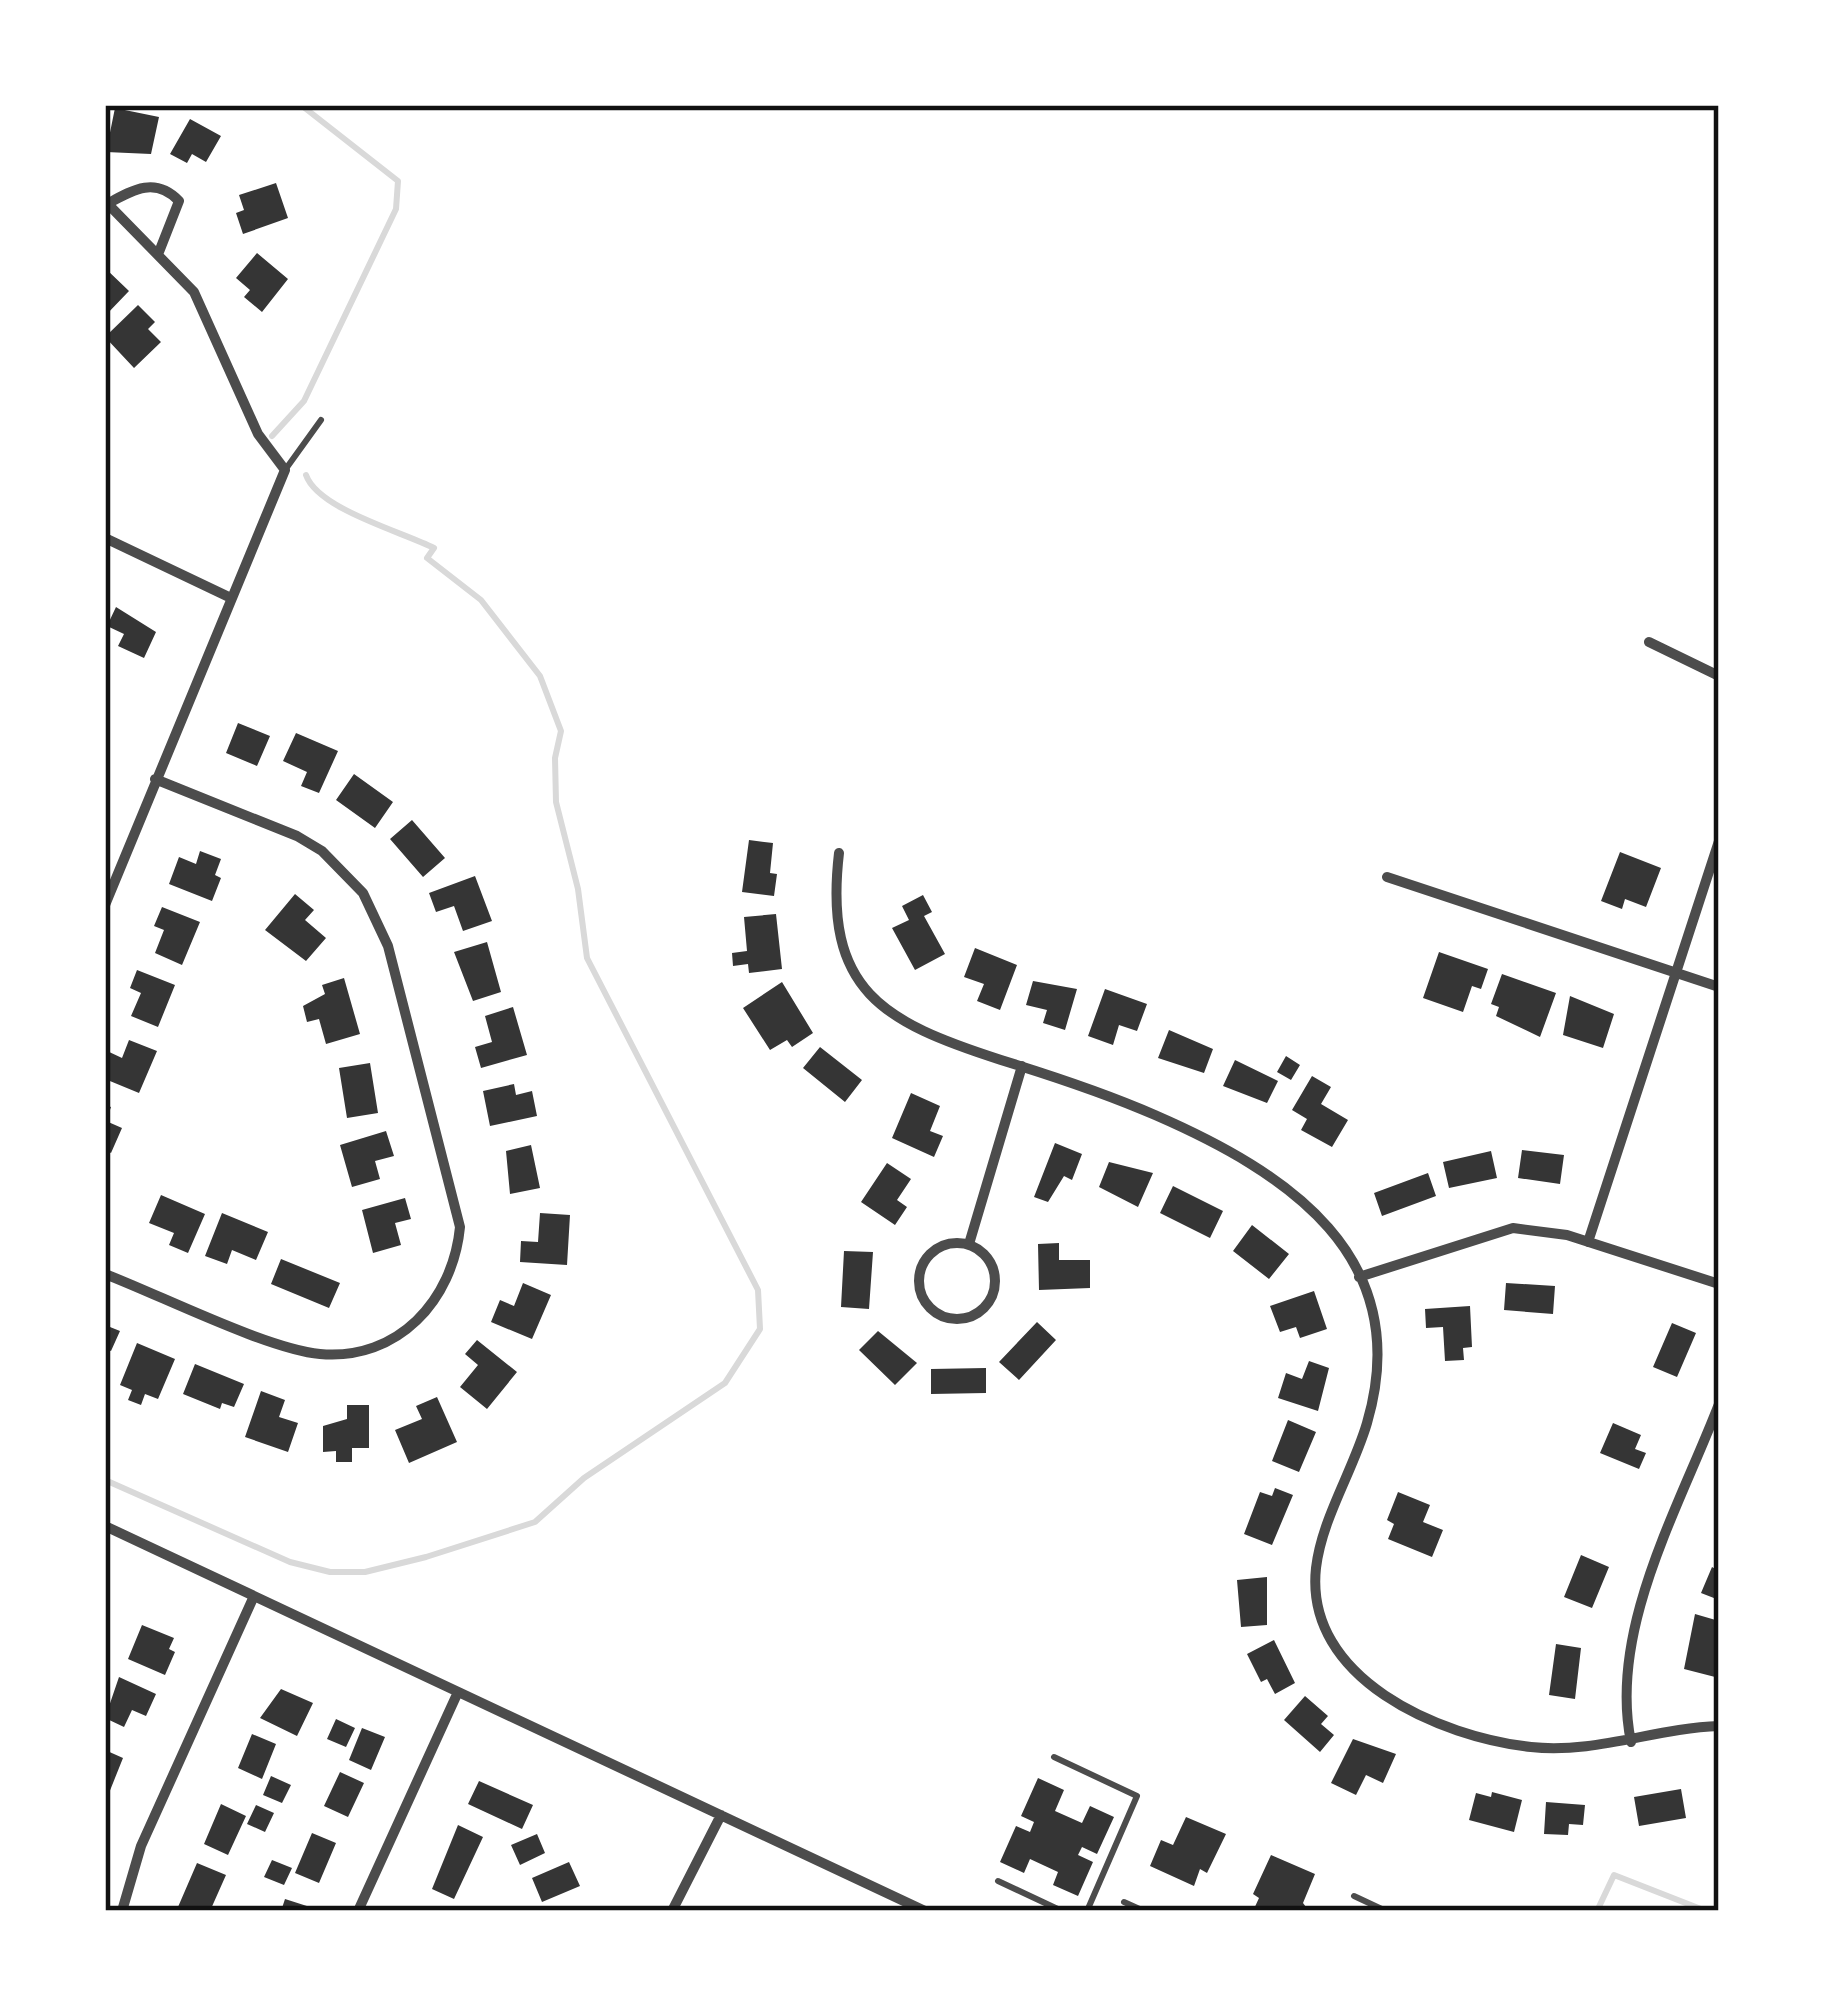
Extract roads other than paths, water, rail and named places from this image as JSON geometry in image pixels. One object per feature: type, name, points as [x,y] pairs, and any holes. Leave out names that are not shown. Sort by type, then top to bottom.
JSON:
[{"type":"street","points":[[105,904],[285,470],[257,434],[208,316],[159,253],[107,202],[141,187],[169,190],[179,200],[159,253]]},
{"type":"street","points":[[105,538],[231,598]]},
{"type":"street","points":[[1649,642],[1719,676]]},
{"type":"street","points":[[105,1274],[296,1349],[343,1354],[388,1341],[426,1313],[451,1273],[460,1227],[388,946],[363,893],[344,871],[297,836],[155,779]]},
{"type":"street","points":[[1588,1242],[1719,842]]},
{"type":"street","points":[[839,853],[836,923],[843,949],[867,991],[906,1025],[1160,1117],[1270,1172],[1322,1216],[1359,1277],[1374,1334],[1376,1365],[1367,1423],[1316,1571],[1321,1619],[1345,1663],[1381,1693],[1458,1729],[1528,1747],[1631,1742],[1719,1726]]},
{"type":"street","points":[[1387,877],[1719,987]]},
{"type":"street","points":[[969,1244],[1022,1066]]},
{"type":"street","points":[[1359,1277],[1513,1228],[1588,1242],[1719,1284]]},
{"type":"street","points":[[943,1244],[969,1244],[988,1258],[996,1282],[993,1294],[978,1313],[942,1316],[923,1299],[919,1274],[924,1261],[943,1244]]},
{"type":"street","points":[[1631,1742],[1624,1687],[1634,1625],[1719,1404]]},
{"type":"street","points":[[105,1526],[924,1911]]},
{"type":"street","points":[[122,1911],[141,1846],[254,1596]]},
{"type":"street","points":[[358,1911],[458,1692]]},
{"type":"street","points":[[673,1911],[721,1815]]},
{"type":"lane","points":[[285,470],[321,420]]},
{"type":"lane","points":[[1054,1757],[1136,1796],[1087,1911]]},
{"type":"lane","points":[[998,1881],[1063,1911]]},
{"type":"lane","points":[[1354,1896],[1386,1911]]},
{"type":"lane","points":[[1124,1902],[1144,1911]]},
{"type":"waterway","points":[[272,436],[304,401],[396,209],[398,181],[301,105]]},
{"type":"waterway","points":[[105,1480],[290,1562],[330,1572],[365,1572],[535,1522],[584,1478],[725,1383],[760,1329],[758,1290],[587,958],[578,889],[556,802],[555,758],[561,731],[540,676],[481,600],[427,558],[434,548],[343,509],[306,475]]},
{"type":"waterway","points":[[1597,1911],[1614,1875],[1706,1911]]}]
